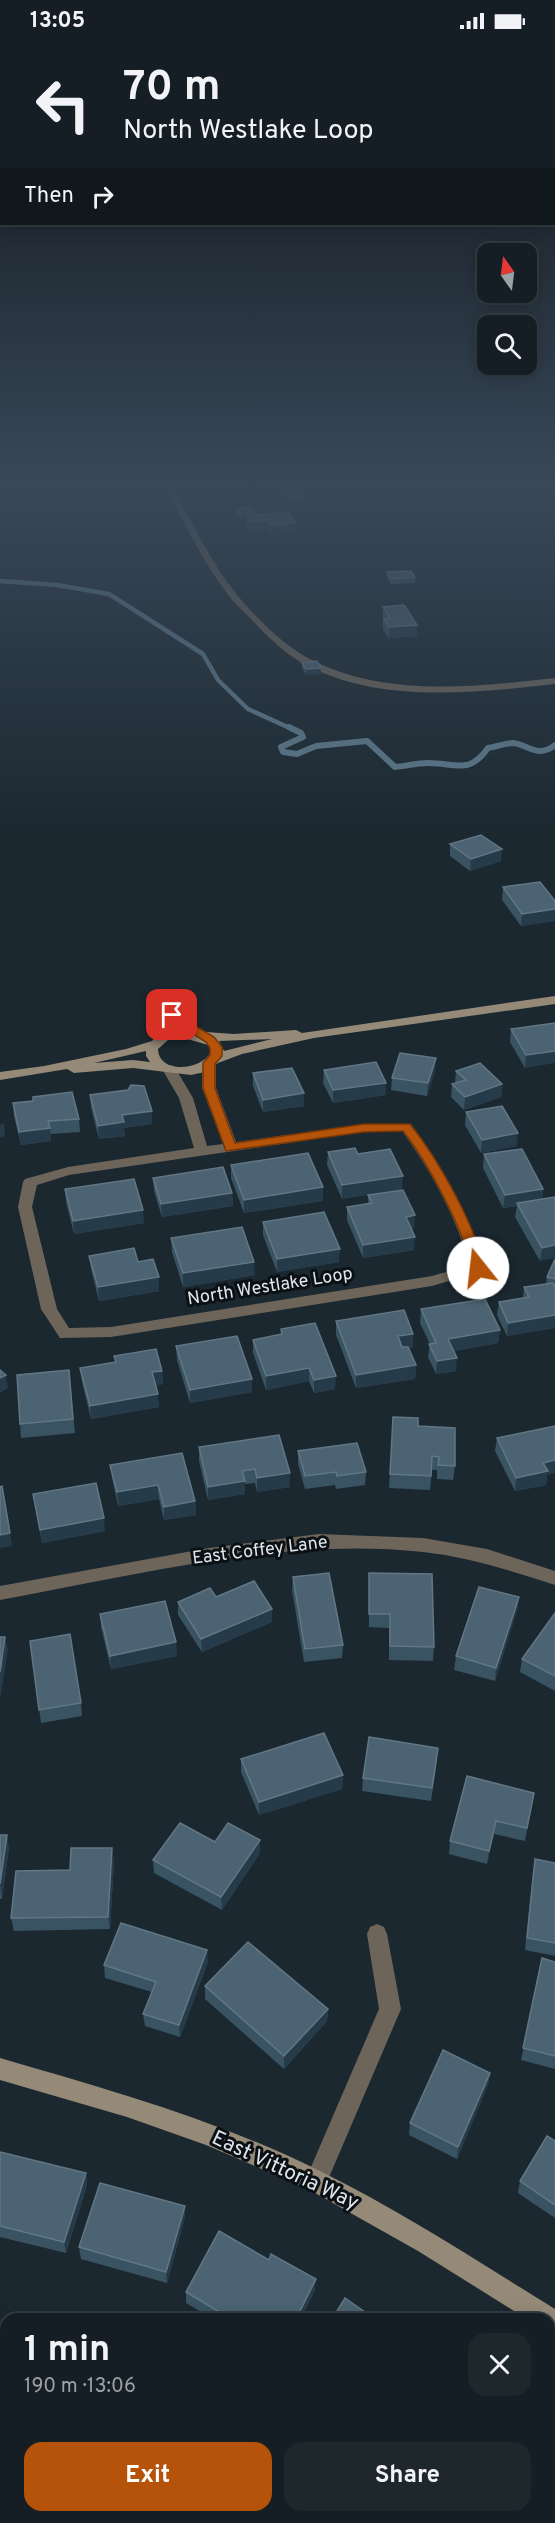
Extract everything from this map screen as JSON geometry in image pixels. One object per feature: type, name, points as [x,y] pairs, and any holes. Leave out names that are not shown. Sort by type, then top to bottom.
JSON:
[{"type":"street","points":[[243,605],[279,641],[303,659],[332,673],[365,681],[416,688],[493,688],[555,681]]},
{"type":"street","points":[[0,1076],[44,1070],[129,1052],[178,1034],[202,1036],[314,1034],[555,1000]]},
{"type":"street","points":[[202,1152],[179,1080],[152,1056],[170,1011],[216,1047],[211,1061],[209,1088],[231,1148]]},
{"type":"street","points":[[44,1070],[133,1064],[190,1070],[240,1050],[276,1045],[314,1034]]},
{"type":"street","name":"North Westlake Loop","points":[[406,1127],[423,1148],[467,1233],[478,1268],[432,1281],[111,1332],[65,1334],[49,1309],[25,1207],[30,1182],[68,1172],[231,1148],[364,1128],[406,1127]]},
{"type":"street","name":"East Coffey Lane","points":[[0,1593],[209,1556],[319,1541],[423,1545],[488,1556],[554,1576]]},
{"type":"street","points":[[316,2181],[390,2009],[377,1934]]},
{"type":"street","name":"East Vittoria Way","points":[[0,2069],[128,2106],[198,2131],[316,2181],[426,2243],[539,2313]]},
{"type":"building","points":[[404,605],[417,625],[389,627],[384,619],[390,618],[383,607]]},
{"type":"building","points":[[317,661],[321,668],[306,669],[302,663]]},
{"type":"building","points":[[481,835],[502,849],[471,859],[450,844]]},
{"type":"building","points":[[540,882],[555,901],[555,909],[522,914],[503,887]]},
{"type":"building","points":[[555,1023],[555,1051],[526,1055],[511,1029]]},
{"type":"building","points":[[400,1053],[436,1058],[428,1083],[392,1078]]},
{"type":"building","points":[[376,1062],[386,1083],[333,1090],[324,1070]]},
{"type":"building","points":[[480,1063],[502,1084],[465,1097],[452,1084],[466,1080],[456,1071]]},
{"type":"building","points":[[292,1068],[304,1093],[263,1100],[253,1073]]},
{"type":"building","points":[[131,1085],[144,1086],[152,1111],[122,1115],[124,1122],[98,1126],[90,1095],[128,1090]]},
{"type":"building","points":[[72,1092],[79,1119],[48,1121],[50,1128],[19,1132],[13,1103],[33,1101],[33,1097]]},
{"type":"building","points":[[502,1106],[518,1133],[482,1140],[466,1112]]},
{"type":"building","points":[[355,1148],[358,1154],[390,1149],[403,1176],[342,1185],[328,1152]]},
{"type":"building","points":[[522,1149],[543,1189],[505,1195],[484,1154]]},
{"type":"building","points":[[308,1153],[323,1187],[244,1200],[231,1165]]},
{"type":"building","points":[[223,1167],[232,1193],[161,1204],[153,1178]]},
{"type":"building","points":[[134,1179],[143,1210],[73,1221],[65,1189]]},
{"type":"building","points":[[403,1190],[415,1215],[406,1217],[415,1237],[363,1245],[347,1207],[372,1203],[368,1195]]},
{"type":"building","points":[[555,1197],[555,1245],[542,1248],[517,1203]]},
{"type":"building","points":[[324,1212],[340,1249],[277,1259],[263,1222]]},
{"type":"building","points":[[242,1227],[254,1262],[183,1273],[171,1238]]},
{"type":"building","points":[[134,1248],[138,1262],[153,1259],[159,1277],[98,1287],[89,1256]]},
{"type":"building","points":[[555,1259],[555,1279],[547,1277]]},
{"type":"building","points":[[553,1283],[555,1315],[508,1323],[499,1302],[529,1297],[524,1287]]},
{"type":"building","points":[[485,1299],[500,1330],[448,1339],[457,1358],[437,1361],[429,1344],[436,1343],[421,1309]]},
{"type":"building","points":[[404,1310],[413,1334],[398,1336],[402,1347],[408,1347],[416,1365],[356,1375],[336,1321]]},
{"type":"building","points":[[315,1323],[336,1376],[314,1380],[309,1368],[266,1376],[253,1340],[282,1334],[281,1329]]},
{"type":"building","points":[[237,1336],[252,1379],[190,1390],[176,1346]]},
{"type":"building","points":[[156,1349],[162,1371],[152,1372],[158,1394],[90,1406],[80,1368],[116,1362],[114,1356]]},
{"type":"building","points":[[0,1370],[6,1375],[0,1378]]},
{"type":"building","points":[[69,1370],[73,1419],[20,1424],[17,1375]]},
{"type":"building","points":[[393,1417],[418,1418],[418,1426],[455,1428],[455,1466],[438,1465],[439,1457],[432,1456],[431,1476],[390,1474]]},
{"type":"building","points":[[555,1426],[555,1460],[543,1463],[548,1471],[516,1478],[497,1438]]},
{"type":"building","points":[[279,1435],[290,1473],[257,1478],[255,1469],[242,1471],[245,1481],[208,1487],[199,1447]]},
{"type":"building","points":[[357,1443],[366,1472],[337,1476],[336,1472],[305,1476],[298,1451]]},
{"type":"building","points":[[182,1453],[195,1501],[164,1507],[158,1485],[117,1492],[110,1465]]},
{"type":"building","points":[[96,1483],[104,1518],[40,1530],[33,1494]]},
{"type":"building","points":[[2,1486],[10,1533],[0,1535],[0,1487]]},
{"type":"building","points":[[329,1573],[343,1645],[305,1649],[293,1577]]},
{"type":"building","points":[[369,1573],[432,1574],[434,1647],[390,1646],[390,1614],[369,1614]]},
{"type":"building","points":[[254,1581],[272,1609],[201,1639],[178,1602],[210,1588],[216,1597]]},
{"type":"building","points":[[479,1587],[519,1597],[496,1668],[456,1656]]},
{"type":"building","points":[[165,1601],[176,1642],[110,1656],[100,1614]]},
{"type":"building","points":[[555,1613],[555,1676],[522,1659]]},
{"type":"building","points":[[70,1634],[81,1703],[39,1710],[30,1641]]},
{"type":"building","points":[[0,1637],[5,1637],[0,1672]]},
{"type":"building","points":[[324,1733],[343,1775],[259,1802],[241,1759]]},
{"type":"building","points":[[369,1737],[438,1748],[432,1788],[363,1778]]},
{"type":"building","points":[[467,1776],[534,1793],[527,1828],[496,1821],[489,1851],[450,1841]]},
{"type":"building","points":[[180,1823],[215,1842],[228,1823],[260,1840],[221,1897],[153,1860]]},
{"type":"building","points":[[0,1835],[7,1835],[0,1884]]},
{"type":"building","points":[[71,1848],[112,1848],[108,1917],[11,1918],[16,1871],[70,1870]]},
{"type":"building","points":[[535,1859],[555,1863],[555,1943],[527,1938]]},
{"type":"building","points":[[121,1923],[207,1950],[179,2025],[143,2014],[156,1982],[104,1965]]},
{"type":"building","points":[[248,1942],[328,2009],[284,2056],[205,1986]]},
{"type":"building","points":[[542,1958],[555,1962],[555,2056],[523,2048]]},
{"type":"building","points":[[443,2050],[490,2073],[458,2147],[410,2123]]},
{"type":"building","points":[[547,2136],[555,2141],[555,2205],[520,2181]]},
{"type":"building","points":[[0,2152],[86,2173],[64,2242],[0,2226]]},
{"type":"building","points":[[100,2183],[185,2206],[166,2272],[79,2247]]},
{"type":"building","points":[[219,2231],[269,2260],[271,2254],[316,2279],[299,2313],[221,2313],[186,2292]]},
{"type":"building","points":[[345,2298],[366,2313],[336,2313]]},
{"type":"waterway","points":[[126,605],[203,654],[218,680],[248,709],[292,729]]},
{"type":"waterway","points":[[289,727],[301,733],[303,737],[281,747],[283,752],[297,754],[316,746],[367,741],[395,767],[424,763],[468,765],[475,762],[488,748],[510,743],[538,751],[555,745]]},
{"type":"route","points":[[172,1015],[199,1035],[210,1040],[216,1047],[216,1056],[209,1063],[209,1088],[231,1148],[364,1128],[406,1127],[423,1148],[472,1243],[478,1268]]}]
